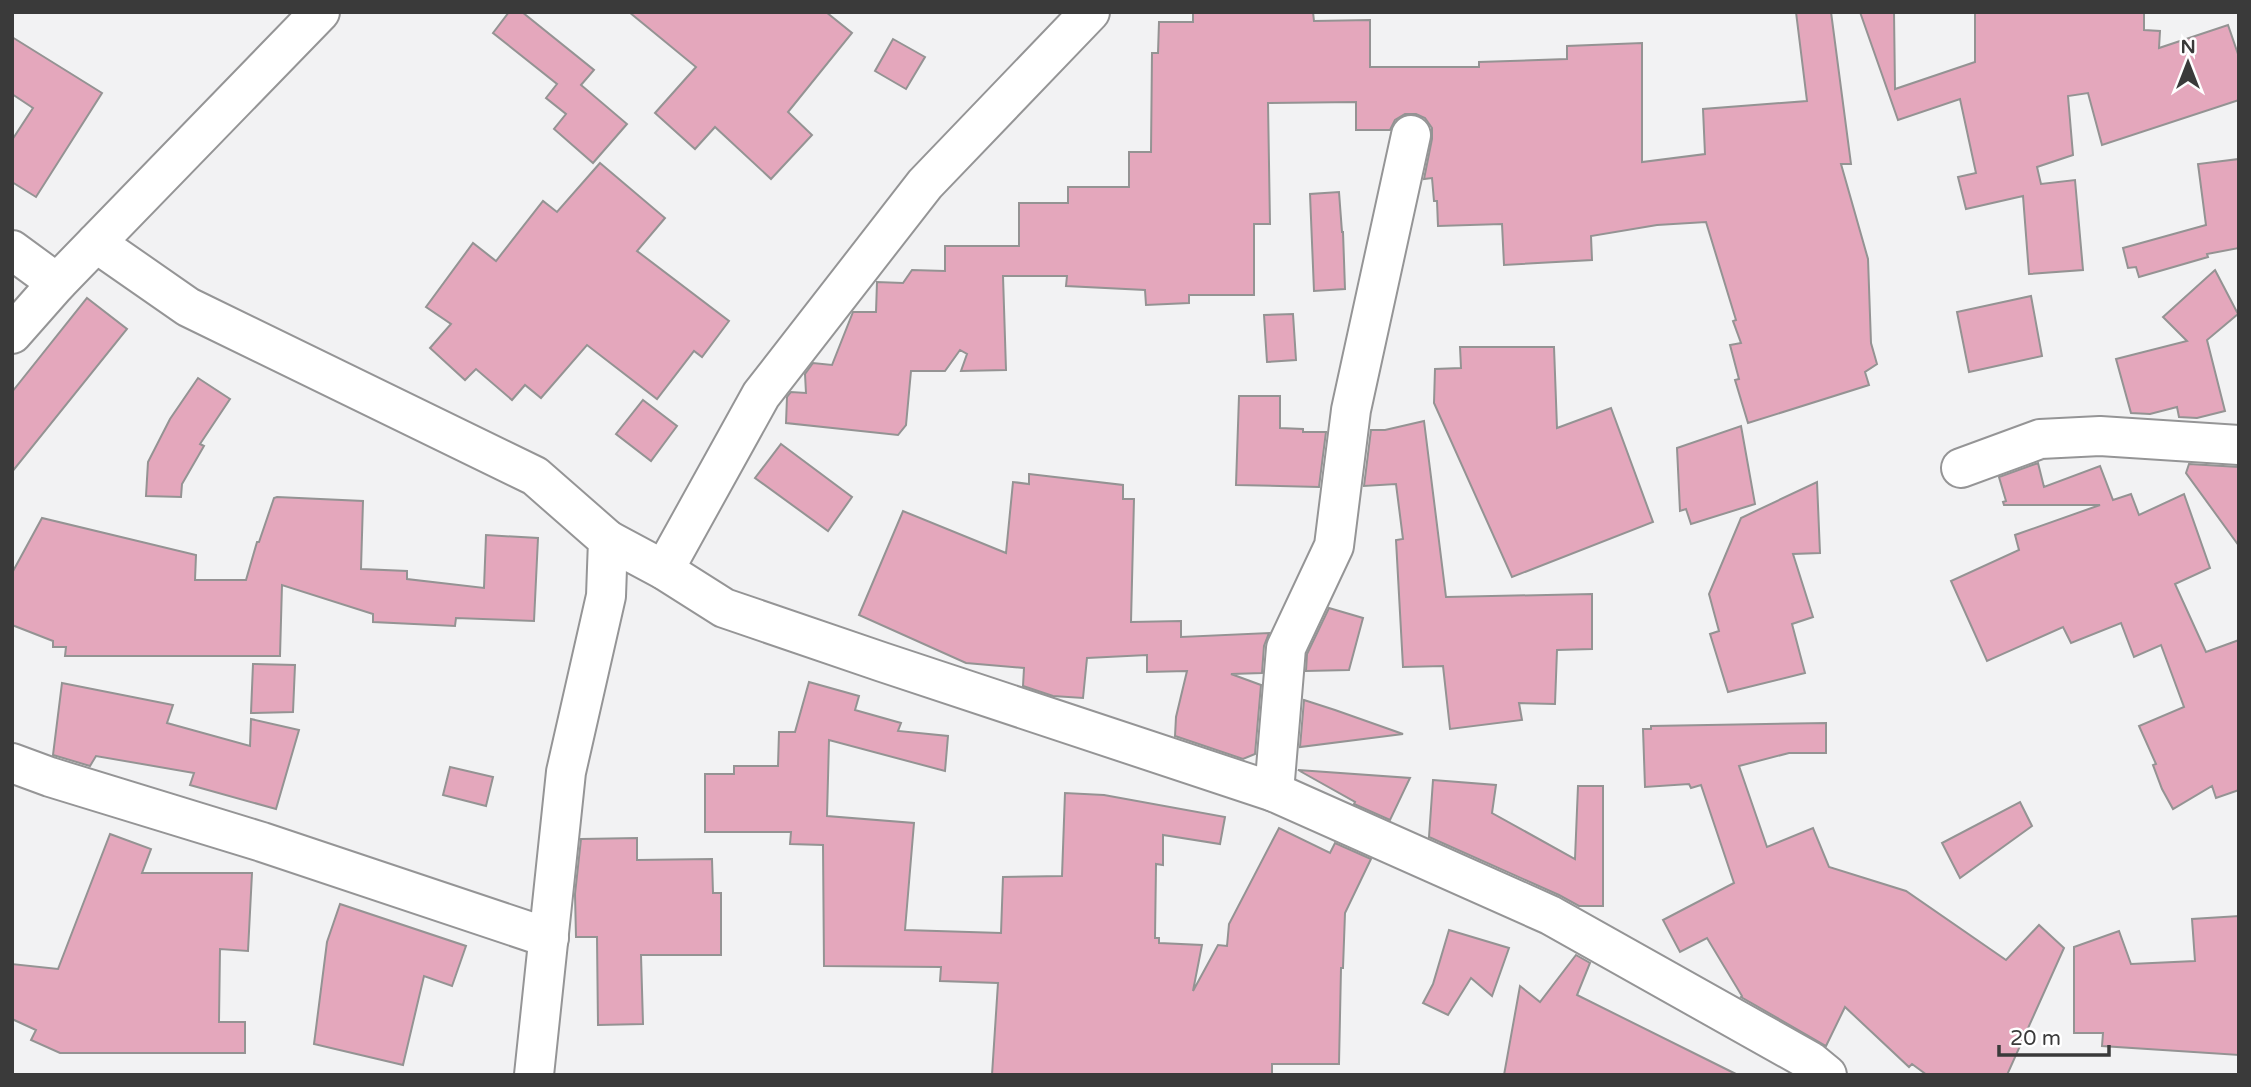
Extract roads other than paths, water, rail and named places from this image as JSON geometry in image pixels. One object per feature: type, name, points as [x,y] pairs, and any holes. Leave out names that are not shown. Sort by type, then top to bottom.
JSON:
[{"type":"street","points":[[12,334],[57,283],[320,12]]},
{"type":"street","points":[[664,570],[761,395],[925,184],[1090,12]]},
{"type":"street","points":[[1274,792],[1286,648],[1334,546],[1351,410],[1411,135]]},
{"type":"street","points":[[96,243],[188,307],[535,476],[608,540],[664,570],[724,608],[1274,792],[1550,915],[1810,1060],[1827,1075]]},
{"type":"street","points":[[12,250],[57,283]]},
{"type":"street","points":[[1961,468],[2040,439],[2100,436],[2239,445]]},
{"type":"street","points":[[534,1075],[566,772],[606,596],[608,540]]},
{"type":"street","points":[[12,763],[262,842],[549,938]]}]
